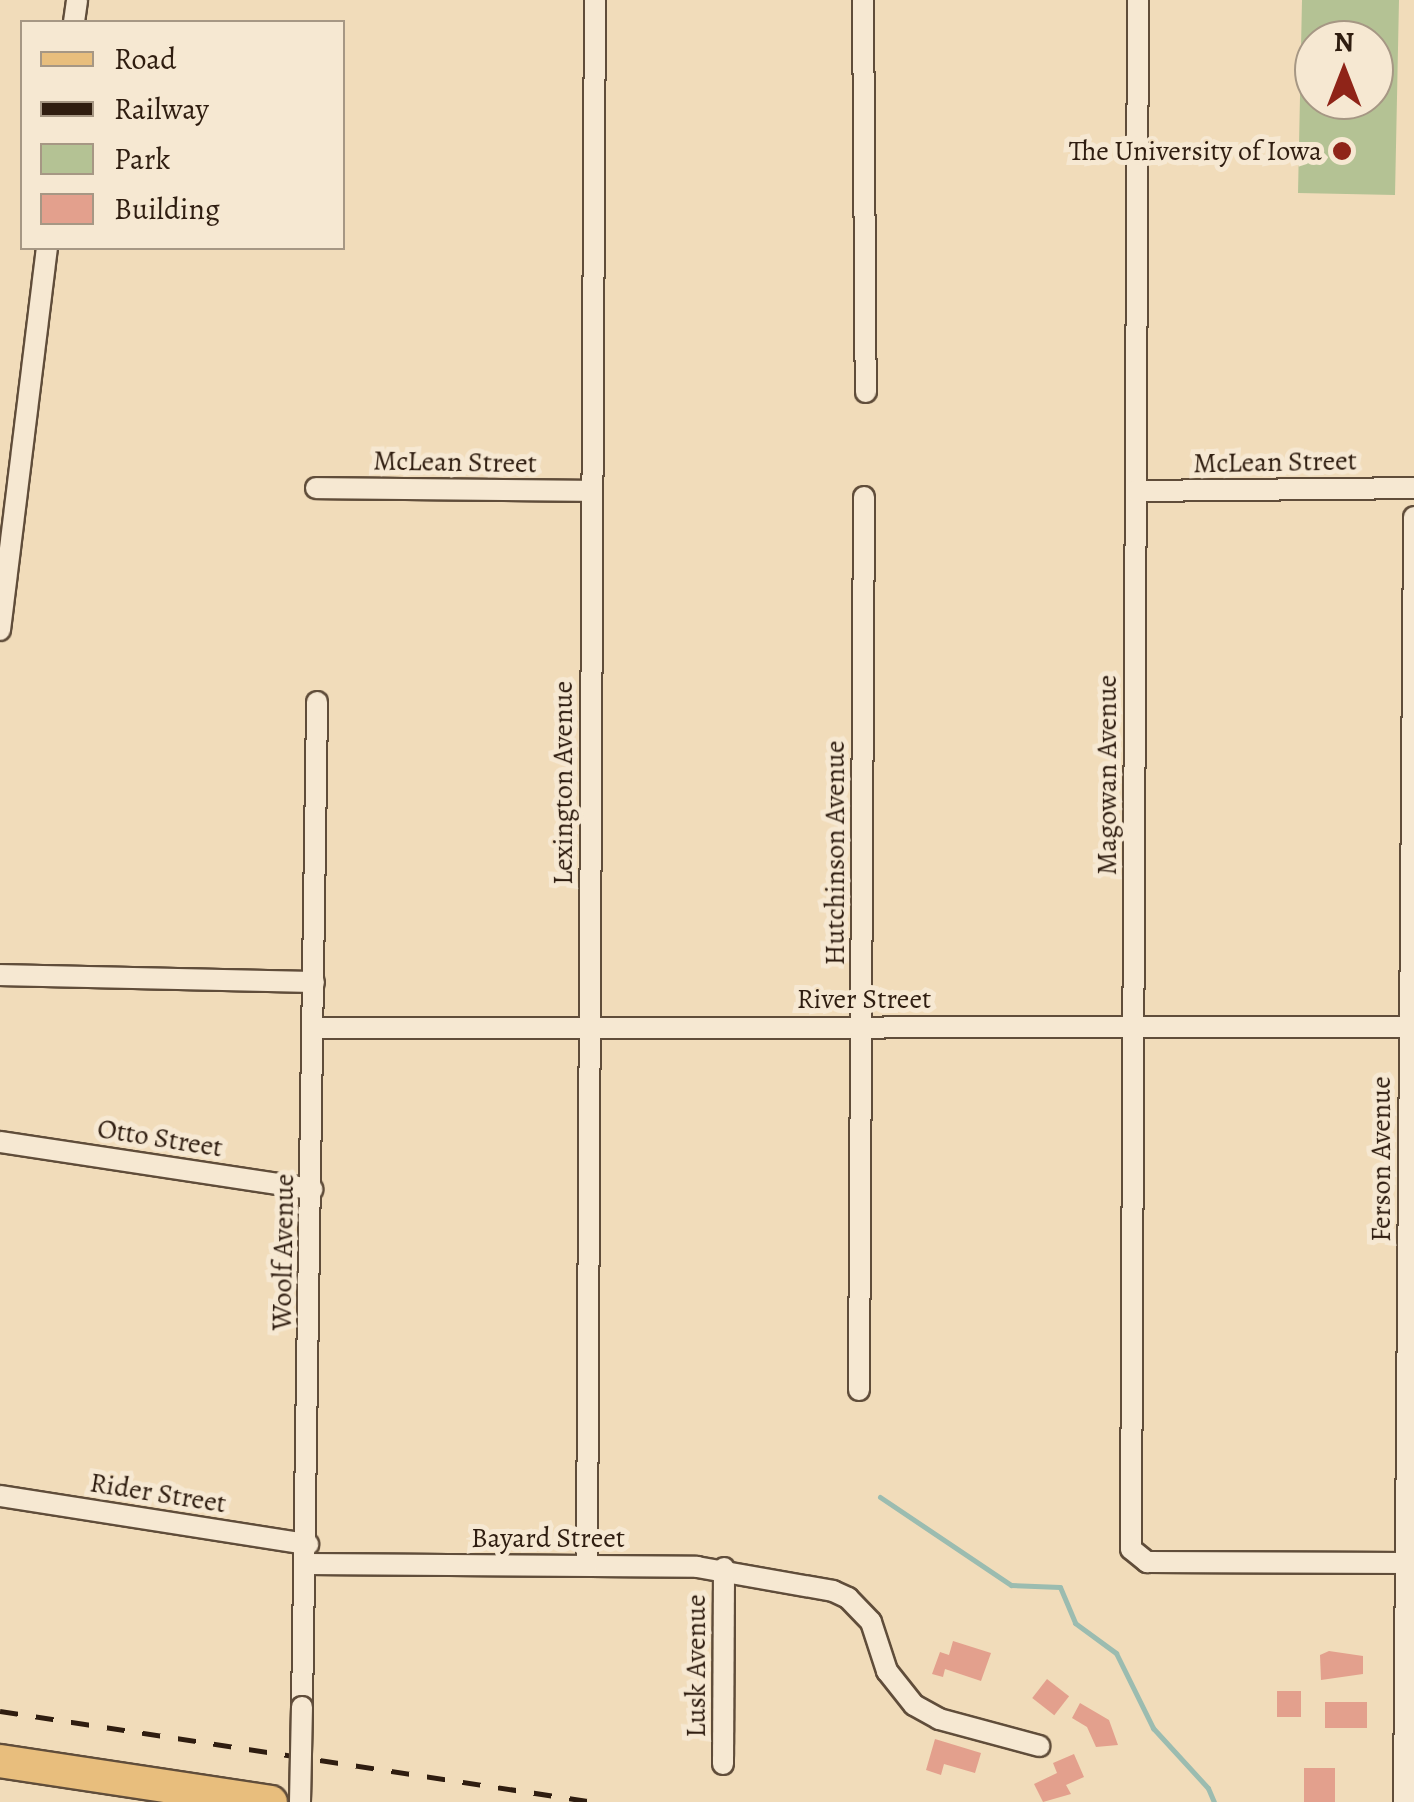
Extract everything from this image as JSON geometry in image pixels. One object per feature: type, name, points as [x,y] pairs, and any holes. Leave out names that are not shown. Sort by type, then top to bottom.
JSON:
[{"type":"main road","points":[[0,1761],[271,1802]]},
{"type":"street","name":"Lexington Avenue","points":[[587,1565],[594,0]]},
{"type":"street","points":[[863,0],[866,392]]},
{"type":"street","name":"Magowan Avenue","points":[[1138,0],[1131,1550],[1147,1562],[1406,1563]]},
{"type":"street","points":[[0,630],[47,250]]},
{"type":"street","name":"McLean Street","points":[[316,488],[592,491]]},
{"type":"street","name":"McLean Street","points":[[1136,491],[1414,488]]},
{"type":"street","name":"Hutchinson Avenue","points":[[859,1390],[864,497]]},
{"type":"street","name":"Ferson Avenue","points":[[1404,1802],[1414,516]]},
{"type":"street","name":"Woolf Avenue","points":[[300,1802],[307,1554],[317,702]]},
{"type":"street","points":[[0,975],[314,982]]},
{"type":"street","name":"River Street","points":[[314,1028],[1412,1027]]},
{"type":"street","name":"Otto Street","points":[[0,1142],[312,1189]]},
{"type":"street","name":"Rider Street","points":[[0,1496],[307,1554]]},
{"type":"street","name":"Bayard Street","points":[[307,1554],[724,1568],[833,1591],[861,1609],[878,1636],[886,1671],[914,1704],[938,1719],[1039,1746]]},
{"type":"street","name":"Lusk Avenue","points":[[723,1764],[724,1568]]},
{"type":"green space","points":[[1302,0],[1399,0],[1395,195],[1298,193],[1300,120],[1394,120],[1394,20],[1302,20]]},
{"type":"building","points":[[953,1641],[991,1653],[981,1681],[945,1669],[943,1677],[932,1674],[940,1652],[949,1655]]},
{"type":"building","points":[[1329,1651],[1363,1656],[1363,1674],[1321,1680],[1320,1655]]},
{"type":"building","points":[[1047,1679],[1069,1696],[1054,1715],[1032,1698]]},
{"type":"building","points":[[1277,1691],[1301,1691],[1301,1717],[1277,1717]]},
{"type":"building","points":[[1325,1702],[1367,1702],[1367,1728],[1325,1728]]},
{"type":"building","points":[[1080,1703],[1109,1720],[1118,1745],[1096,1747],[1087,1727],[1072,1718]]},
{"type":"building","points":[[935,1739],[981,1753],[975,1773],[944,1764],[941,1775],[926,1770]]},
{"type":"building","points":[[1074,1754],[1084,1777],[1066,1785],[1071,1794],[1043,1802],[1034,1784],[1057,1773],[1053,1763]]},
{"type":"building","points":[[1304,1768],[1335,1768],[1335,1802],[1304,1802]]},
{"type":"waterway","points":[[880,1497],[1011,1585],[1060,1587],[1075,1623],[1116,1653],[1153,1728],[1208,1788],[1214,1802]]},
{"type":"railway","points":[[0,1711],[594,1802]]},
{"type":"place","name":"The University of Iowa","points":[[1342,151]]}]
